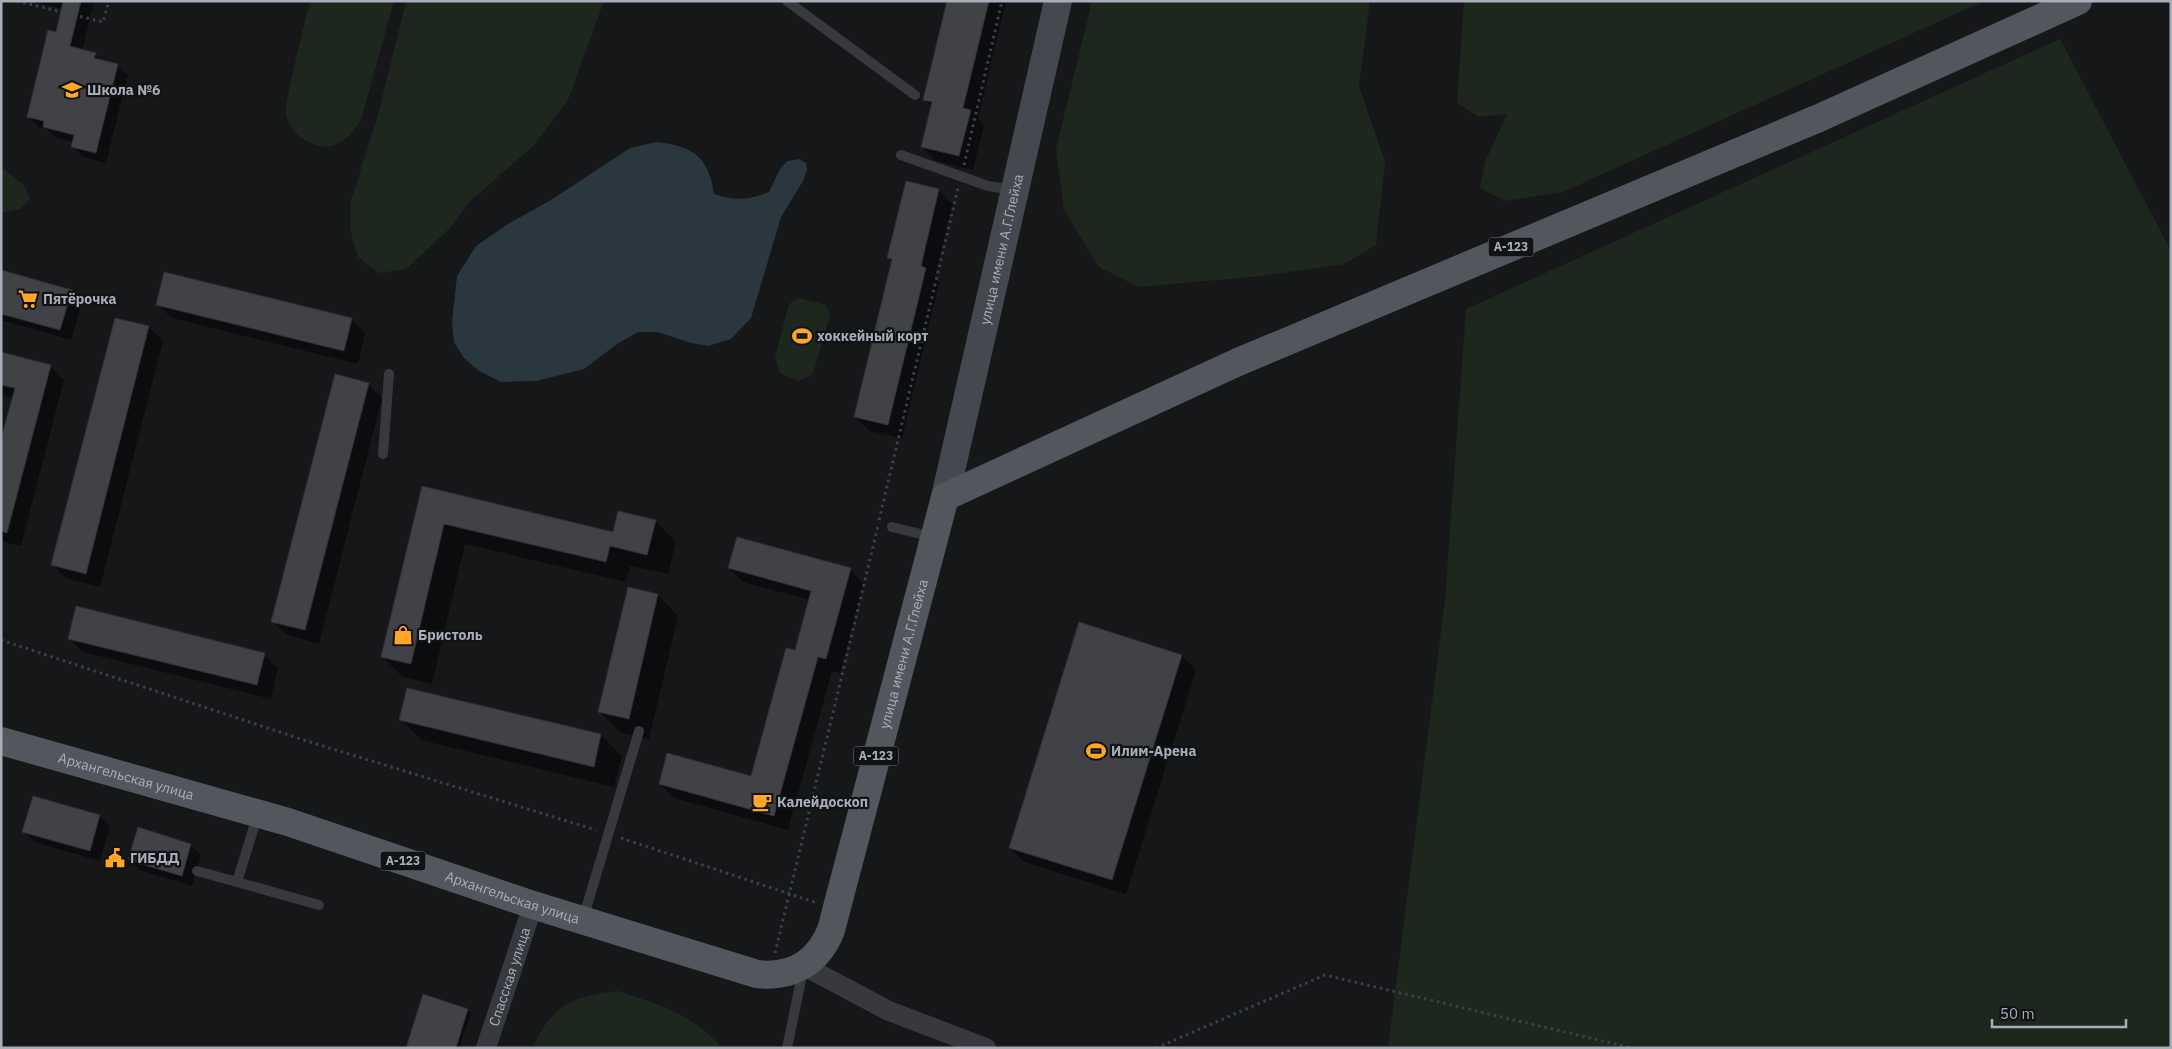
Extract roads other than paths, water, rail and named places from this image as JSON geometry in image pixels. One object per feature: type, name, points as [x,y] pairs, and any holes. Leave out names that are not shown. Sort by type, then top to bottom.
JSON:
[{"type":"main road","name":"А-123","points":[[945,497],[1238,362],[1819,118],[2078,1]]},
{"type":"main road","name":"улица имени А.Г.Глейха","points":[[804,966],[814,958],[826,942],[836,910],[945,497]]},
{"type":"main road","name":"Архангельская улица","points":[[1,741],[258,813],[533,905],[757,974],[783,974],[804,966]]},
{"type":"street","name":"улица имени А.Г.Глейха","points":[[945,497],[1058,1]]},
{"type":"street","name":"Спасская улица","points":[[486,1048],[533,905]]},
{"type":"street","points":[[804,966],[889,1011],[986,1048]]},
{"type":"lane","points":[[787,1],[915,95]]},
{"type":"lane","points":[[901,155],[988,186],[1016,190]]},
{"type":"lane","points":[[382,454],[389,374]]},
{"type":"lane","points":[[892,528],[935,538]]},
{"type":"lane","points":[[583,919],[639,731]]},
{"type":"lane","points":[[237,882],[258,813]]},
{"type":"lane","points":[[197,871],[319,905]]},
{"type":"lane","points":[[787,1048],[804,966]]},
{"type":"place","name":"Школа №6","points":[[72,90]]},
{"type":"place","name":"Пятёрочка","points":[[28,299]]},
{"type":"place","name":"хоккейный корт","points":[[802,336]]},
{"type":"place","name":"Бристоль","points":[[403,635]]},
{"type":"place","name":"Илим-Арена","points":[[1096,751]]},
{"type":"place","name":"Калейдоскоп","points":[[762,802]]},
{"type":"place","name":"ГИБДД","points":[[115,858]]}]
